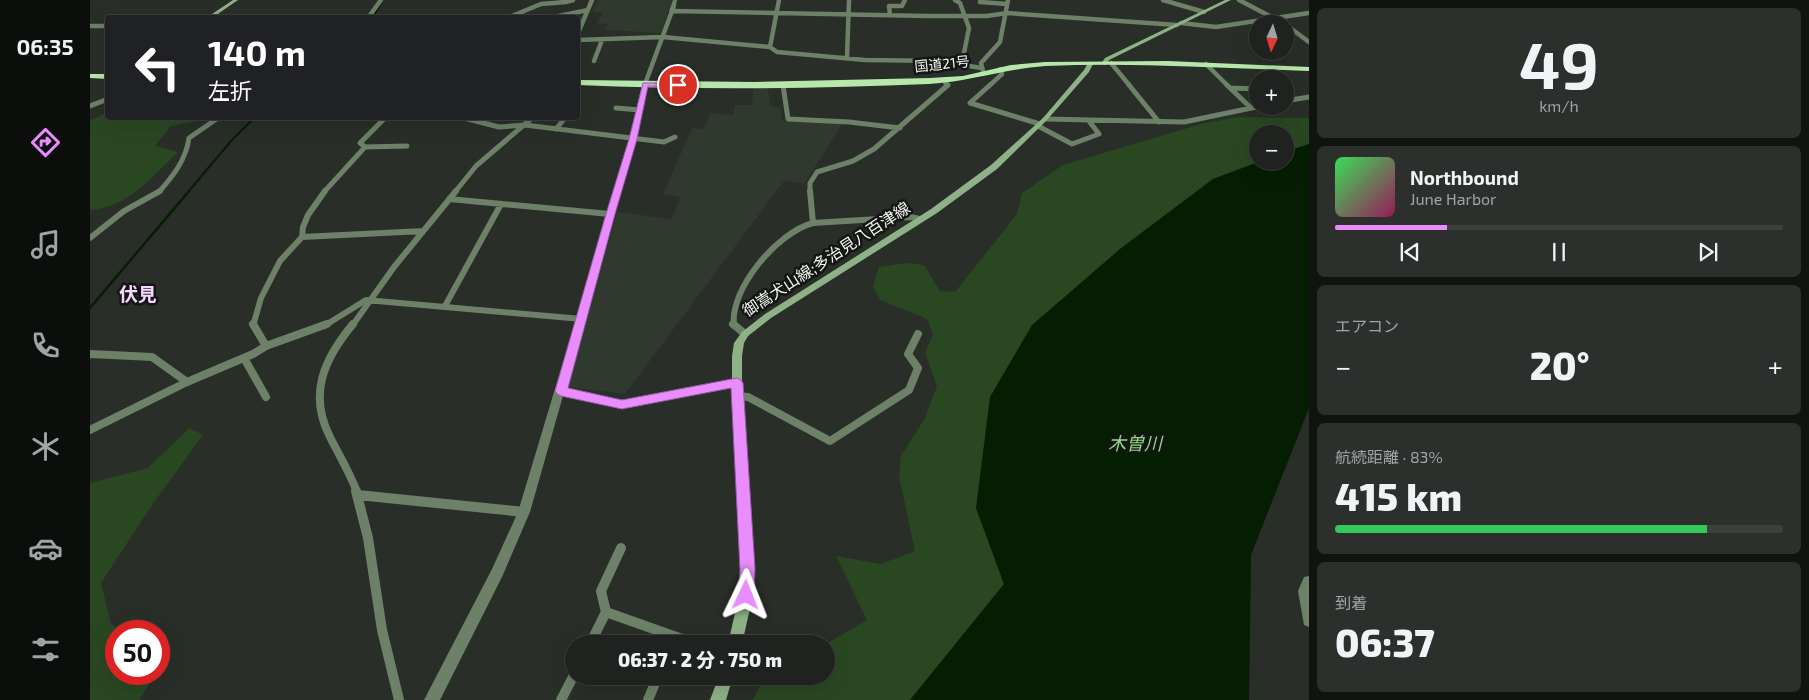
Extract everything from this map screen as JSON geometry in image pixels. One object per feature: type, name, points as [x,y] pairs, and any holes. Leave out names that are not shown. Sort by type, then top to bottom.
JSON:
[{"type":"highway","name":"国道21号","points":[[580,83],[783,84],[944,80],[983,70],[1027,65],[1206,64],[1309,69]]},
{"type":"highway","points":[[90,76],[105,77]]},
{"type":"main road","points":[[213,15],[236,0]]},
{"type":"main road","points":[[1108,64],[1107,60],[1229,0]]},
{"type":"main road","name":"御嵩犬山線;多治見八百津線","points":[[737,635],[746,595],[747,569],[736,356],[739,343],[744,334],[768,316],[954,197],[994,167],[1041,123],[1090,64]]},
{"type":"main road","points":[[718,700],[723,685]]},
{"type":"street","points":[[370,15],[381,0]]},
{"type":"street","points":[[514,15],[541,4],[551,2],[568,3],[573,0]]},
{"type":"street","points":[[580,28],[592,0]]},
{"type":"street","points":[[432,700],[497,573],[524,512],[561,391],[610,214],[633,139],[645,84],[675,0]]},
{"type":"street","points":[[770,47],[779,0]]},
{"type":"street","points":[[847,58],[849,0]]},
{"type":"street","points":[[890,15],[889,6],[902,6],[905,0]]},
{"type":"street","points":[[948,62],[949,59],[963,58],[970,32],[960,3],[955,0]]},
{"type":"street","points":[[580,40],[627,37],[697,39],[770,47],[777,52],[847,58],[948,62],[983,70],[981,62],[1000,42],[1007,13],[1007,2],[980,2],[981,0]]},
{"type":"street","points":[[1163,0],[1204,12]]},
{"type":"street","points":[[1239,0],[1268,15]]},
{"type":"street","points":[[564,15],[588,10]]},
{"type":"street","points":[[672,11],[964,16],[1007,13],[1216,27],[1249,22]]},
{"type":"street","points":[[1294,15],[1309,13]]},
{"type":"street","points":[[90,26],[105,26]]},
{"type":"street","points":[[1294,31],[1309,42]]},
{"type":"street","points":[[594,61],[602,40]]},
{"type":"street","points":[[1108,64],[1159,122]]},
{"type":"street","points":[[1206,64],[1249,107]]},
{"type":"street","points":[[1000,69],[1002,74],[970,103],[1041,123],[1089,121],[1184,122],[1249,108]]},
{"type":"street","points":[[813,223],[813,210],[809,199],[811,180],[814,175],[817,172],[852,161],[864,155],[900,128],[948,85],[944,80]]},
{"type":"street","points":[[783,84],[788,119],[849,122],[900,128]]},
{"type":"street","points":[[1230,88],[1249,89]]},
{"type":"street","points":[[1294,100],[1309,97]]},
{"type":"street","points":[[90,106],[105,100]]},
{"type":"street","points":[[616,108],[640,110]]},
{"type":"street","points":[[90,238],[124,211],[158,193],[175,173],[187,151],[190,138],[215,120]]},
{"type":"street","points":[[364,147],[360,142],[383,120]]},
{"type":"street","points":[[473,120],[499,126],[556,129],[664,142],[675,137]]},
{"type":"street","points":[[399,700],[387,655],[370,552],[358,495],[322,423],[319,393],[322,376],[336,347],[372,300],[394,267],[449,198],[476,166],[530,120]]},
{"type":"street","points":[[556,129],[563,120]]},
{"type":"street","points":[[1041,123],[1072,144],[1099,134],[1089,121]]},
{"type":"street","points":[[302,237],[301,231],[315,204],[364,147],[407,146]]},
{"type":"street","points":[[449,198],[610,214]]},
{"type":"street","points":[[445,306],[501,204]]},
{"type":"street","points":[[744,334],[733,325],[737,301],[748,278],[764,256],[796,228],[813,223],[911,216],[919,219]]},
{"type":"street","points":[[266,346],[253,326],[261,298],[280,260],[302,237],[423,231]]},
{"type":"street","points":[[90,430],[187,382],[244,358],[266,346],[313,331],[366,300],[582,319]]},
{"type":"street","points":[[737,396],[748,397],[830,441],[909,390],[918,368],[908,354],[918,334]]},
{"type":"street","points":[[90,354],[152,357],[187,382]]},
{"type":"street","points":[[244,358],[266,397]]},
{"type":"street","points":[[561,391],[622,404],[737,383]]},
{"type":"street","points":[[358,495],[524,512]]},
{"type":"street","points":[[594,635],[606,612],[601,591],[621,548]]},
{"type":"street","points":[[1309,582],[1305,591],[1309,620]]},
{"type":"street","points":[[606,612],[662,635]]},
{"type":"street","points":[[561,700],[569,685]]},
{"type":"street","points":[[648,700],[654,685]]},
{"type":"shaded area","points":[[598,0],[672,0],[661,33],[605,30],[608,24],[597,23],[603,12],[592,12]]},
{"type":"shaded area","points":[[753,88],[768,88],[770,106],[781,108],[782,121],[843,123],[804,184],[784,181],[625,394],[568,387],[617,212],[672,219],[680,197],[663,194],[692,128],[703,129],[710,113],[733,115],[735,105],[752,105]]},
{"type":"shaded area","points":[[105,113],[105,120],[203,120],[171,126],[155,146],[178,152],[149,181],[128,197],[116,204],[90,210],[90,121]]},
{"type":"shaded area","points":[[1238,117],[1309,118],[1309,144],[1294,149],[1294,125],[1249,125],[1249,166],[1213,179],[1120,249],[976,508],[1004,584],[910,700],[752,700],[761,685],[835,685],[835,639],[867,620],[836,556],[881,564],[915,551],[899,476],[901,456],[925,418],[937,386],[925,353],[933,334],[927,319],[880,300],[873,286],[879,267],[907,263],[924,265],[940,291],[955,292],[1017,214],[1022,193],[1063,165],[1201,124]]},
{"type":"shaded area","points":[[189,428],[203,435],[154,502],[101,583],[110,620],[105,620],[105,685],[149,685],[139,700],[90,700],[90,483],[148,468]]},
{"type":"water","name":"木曽川","points":[[1309,144],[1309,408],[1251,555],[1249,700],[910,700],[1004,584],[976,508],[990,397],[1032,325],[1120,249],[1213,179],[1249,166],[1249,170],[1294,170],[1294,149]]},
{"type":"waterway","points":[[374,15],[383,0]]},
{"type":"waterway","points":[[188,192],[231,141],[252,120]]},
{"type":"waterway","points":[[90,308],[189,191]]},
{"type":"district","name":"伏見","points":[[138,294]]},
{"type":"route","points":[[678,85],[645,84],[633,139],[610,214],[561,391],[622,404],[737,383],[747,569],[746,595]]}]
